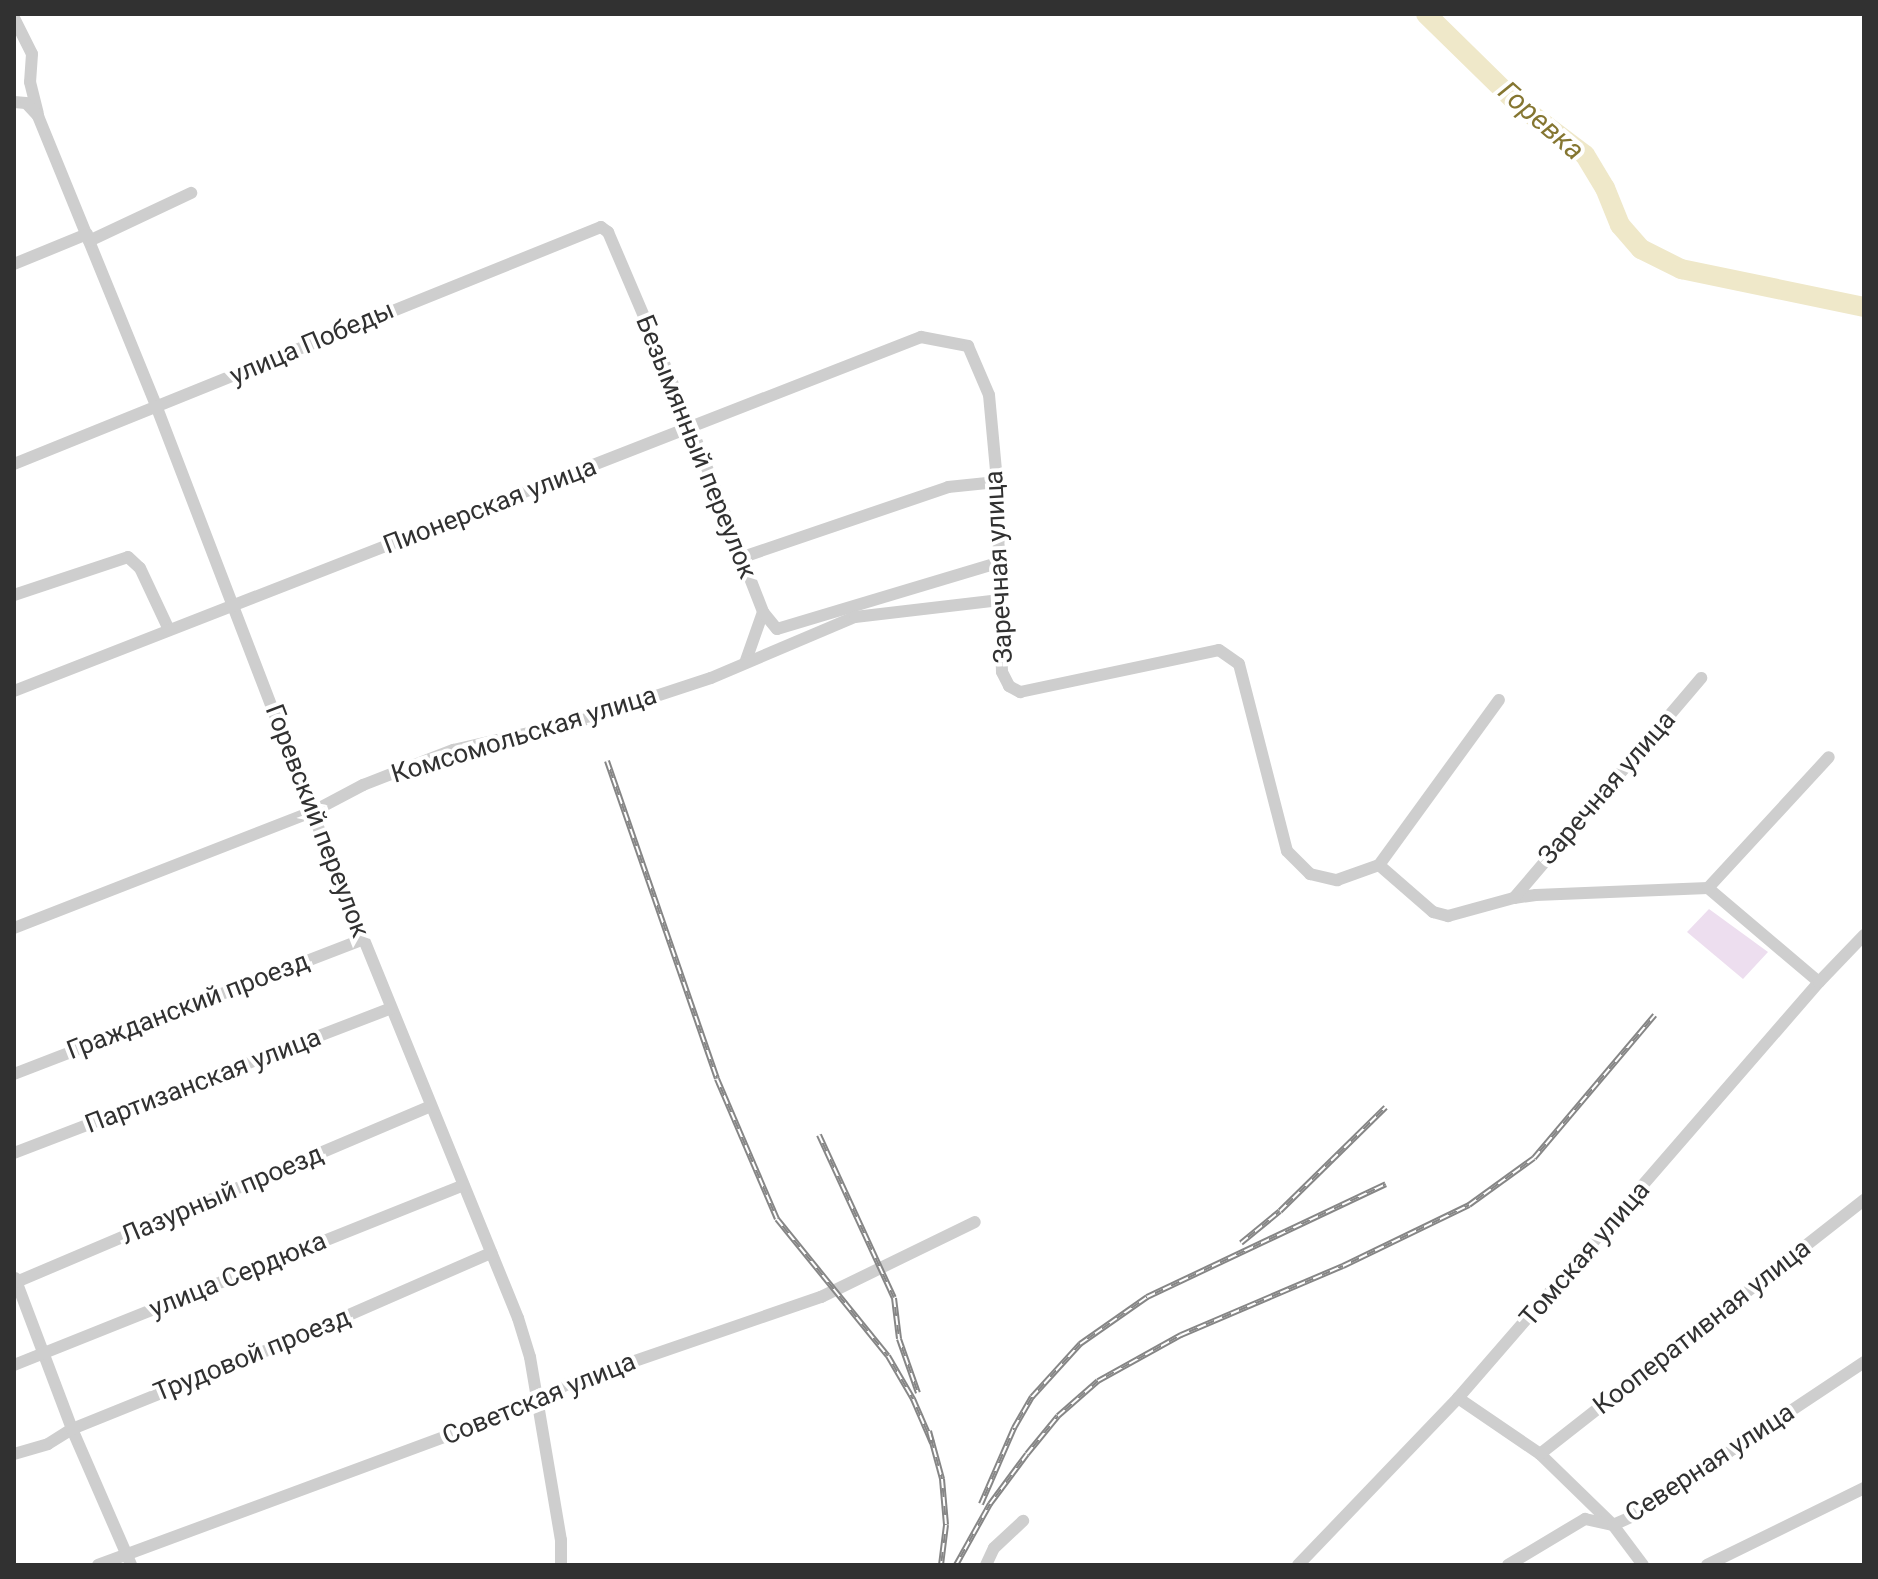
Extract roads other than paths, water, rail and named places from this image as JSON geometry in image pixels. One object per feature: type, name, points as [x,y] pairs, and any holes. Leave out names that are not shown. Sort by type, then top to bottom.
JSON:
[{"type":"street","name":"Горевский переулок","points":[[14,18],[32,54],[30,82],[38,116],[157,408],[232,609],[291,750],[312,812],[491,1253],[530,1357],[535,1401],[561,1540],[561,1565]]},
{"type":"street","points":[[14,102],[26,103],[38,116]]},
{"type":"street","points":[[14,264],[88,238],[191,193]]},
{"type":"street","name":"улица Победы","points":[[14,464],[592,228],[601,227],[608,232]]},
{"type":"street","name":"Безымянный переулок","points":[[608,232],[691,427],[763,612],[745,663]]},
{"type":"street","name":"Пионерская улица","points":[[14,691],[169,630],[232,609],[921,337],[968,346]]},
{"type":"street","name":"Заречная улица","points":[[968,346],[989,395],[997,482],[1002,672],[1009,686],[1020,692],[1219,650],[1239,664],[1287,851],[1310,874],[1337,880],[1379,865],[1433,912],[1448,916],[1514,898],[1624,889],[1708,888]]},
{"type":"street","points":[[740,558],[948,487],[997,482]]},
{"type":"street","points":[[14,595],[128,557],[140,568],[169,630]]},
{"type":"street","points":[[763,612],[777,629],[997,563]]},
{"type":"street","name":"Комсомольская улица","points":[[14,928],[312,812],[363,785],[453,750],[574,723],[711,678],[855,617],[1000,600]]},
{"type":"street","name":"Заречная улица","points":[[1514,898],[1701,678]]},
{"type":"street","points":[[1379,865],[1499,700]]},
{"type":"street","points":[[1819,982],[1708,888],[1829,757]]},
{"type":"street","name":"Томская улица","points":[[1298,1565],[1458,1398],[1819,982],[1864,935]]},
{"type":"street","name":"Гражданский проезд","points":[[14,1074],[363,939]]},
{"type":"street","name":"Партизанская улица","points":[[14,1153],[391,1008]]},
{"type":"street","name":"Лазурный проезд","points":[[15,1280],[431,1106]]},
{"type":"street","name":"улица Сердюка","points":[[14,1365],[463,1185]]},
{"type":"street","name":"Кооперативная улица","points":[[1540,1454],[1864,1200]]},
{"type":"street","name":"Советская улица","points":[[98,1565],[129,1559],[642,1357],[821,1297],[975,1222]]},
{"type":"street","name":"Трудовой проезд","points":[[14,1454],[48,1444],[72,1429],[287,1342],[491,1253]]},
{"type":"street","points":[[15,1280],[72,1429],[129,1559]]},
{"type":"street","name":"Северная улица","points":[[1508,1565],[1585,1519],[1613,1525],[1631,1517],[1864,1362]]},
{"type":"street","points":[[1458,1398],[1540,1454],[1613,1525],[1643,1565]]},
{"type":"street","points":[[1707,1565],[1864,1488]]},
{"type":"street","points":[[986,1565],[994,1548],[1023,1521]]},
{"type":"waterway","name":"Горевка","points":[[1426,14],[1520,106],[1585,155],[1605,188],[1620,225],[1641,249],[1681,269],[1864,307]]},
{"type":"railway","points":[[607,761],[717,1079],[777,1219],[888,1356],[913,1399],[932,1443]]},
{"type":"railway","points":[[956,1565],[990,1504],[1027,1454],[1058,1416],[1098,1381],[1181,1335],[1343,1266],[1469,1205],[1534,1158],[1655,1015]]},
{"type":"railway","points":[[1241,1243],[1280,1211],[1386,1107]]},
{"type":"railway","points":[[819,1135],[894,1298],[899,1339],[918,1393]]},
{"type":"railway","points":[[981,1504],[1014,1428],[1032,1397],[1080,1344],[1147,1297],[1386,1184]]},
{"type":"railway","points":[[929,1431],[942,1479],[946,1525],[941,1565]]}]
